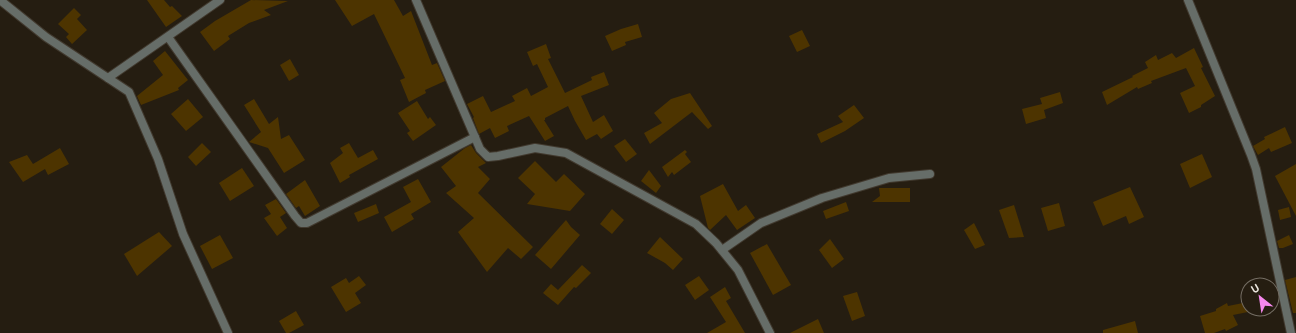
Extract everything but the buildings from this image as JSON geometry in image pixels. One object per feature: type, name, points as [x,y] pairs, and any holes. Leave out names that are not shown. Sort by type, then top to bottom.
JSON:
[{"type":"street","points":[[0,0],[46,37],[129,92],[158,159],[183,234],[228,333]]},
{"type":"street","points":[[108,78],[220,0]]},
{"type":"street","points":[[416,0],[480,149],[488,156],[498,156],[535,148],[566,153],[696,224],[716,243],[738,270],[770,333]]},
{"type":"street","points":[[1188,0],[1256,169],[1291,333]]},
{"type":"street","points":[[168,37],[301,223],[308,223],[475,137]]},
{"type":"street","points":[[722,250],[761,223],[822,198],[889,178],[930,174]]}]
